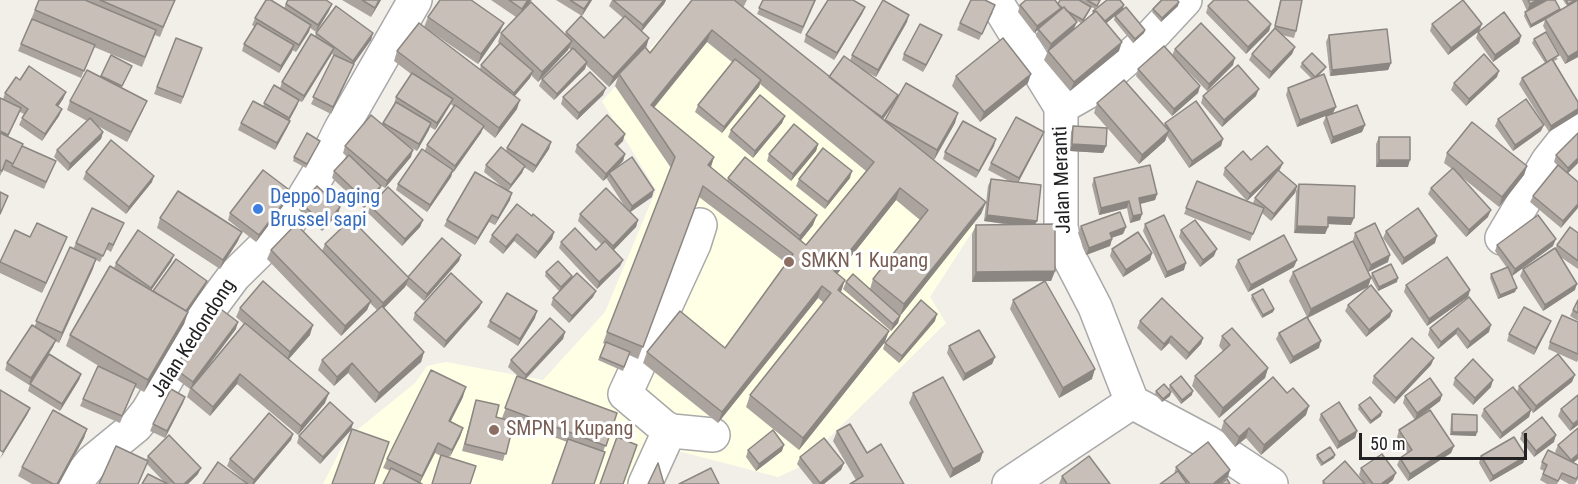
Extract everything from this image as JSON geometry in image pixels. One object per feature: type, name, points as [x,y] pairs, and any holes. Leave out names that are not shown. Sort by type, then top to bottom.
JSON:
[{"type":"street","name":"Jalan Kedondong","points":[[74,484],[92,462],[136,426],[148,411],[199,323],[234,276],[289,222],[415,0]]},
{"type":"street","name":"Jalan Meranti","points":[[994,0],[1061,107],[1061,227],[1067,253],[1095,307],[1132,402]]},
{"type":"street","points":[[1061,107],[1092,90],[1145,44],[1185,0]]},
{"type":"street","points":[[1502,238],[1548,161],[1578,123]]},
{"type":"street","points":[[700,225],[694,244],[625,394],[664,427],[672,431],[713,435]]},
{"type":"street","points":[[1009,484],[1132,402],[1209,443],[1271,484]]},
{"type":"street","points":[[645,484],[666,438],[672,431]]},
{"type":"shaded area","name":"SMKN 1 Kupang","points":[[690,5],[976,226],[930,297],[946,323],[798,468],[778,477],[659,446],[640,484],[323,484],[346,439],[415,383],[427,366],[446,362],[543,380],[605,312],[656,190],[602,101]]},
{"type":"building","points":[[39,0],[85,0],[156,30],[145,57],[35,10]]},
{"type":"building","points":[[100,0],[175,0],[163,27]]},
{"type":"building","points":[[266,0],[271,0],[311,25],[299,45],[255,18]]},
{"type":"building","points":[[288,0],[326,0],[332,4],[318,25],[286,4]]},
{"type":"building","points":[[362,0],[379,0],[375,8]]},
{"type":"building","points":[[440,0],[471,0],[504,23],[481,54],[428,17]]},
{"type":"building","points":[[509,0],[528,0],[522,9]]},
{"type":"building","points":[[570,0],[590,0],[584,9]]},
{"type":"building","points":[[613,0],[664,0],[643,25]]},
{"type":"building","points":[[692,0],[734,0],[986,202],[904,304],[873,279],[928,210],[900,188],[834,271],[845,280],[838,290],[889,331],[803,438],[750,395],[831,293],[822,286],[722,412],[647,352],[680,311],[725,348],[793,254],[703,186],[643,347],[607,332],[675,157],[619,74],[645,47],[650,53]],"holes":[[[712,30],[874,162],[806,245],[708,165],[714,157],[651,105]]]},
{"type":"building","points":[[763,0],[815,0],[803,27],[759,8]]},
{"type":"building","points":[[828,0],[853,0],[865,7],[837,53],[806,35]]},
{"type":"building","points":[[883,0],[909,15],[878,70],[852,55]]},
{"type":"building","points":[[971,0],[985,0],[995,5],[982,34],[960,23]]},
{"type":"building","points":[[1026,0],[1055,0],[1061,8],[1037,26],[1020,5]]},
{"type":"building","points":[[1060,0],[1079,0],[1091,7],[1083,20],[1060,6],[1058,4]]},
{"type":"building","points":[[1087,0],[1100,0],[1097,6]]},
{"type":"building","points":[[1107,0],[1120,0],[1124,5],[1105,21],[1096,11],[1093,11]]},
{"type":"building","points":[[1162,0],[1179,2],[1162,18],[1153,9]]},
{"type":"building","points":[[1214,0],[1247,0],[1271,24],[1248,47],[1208,6]]},
{"type":"building","points":[[1281,0],[1302,0],[1296,31],[1275,26]]},
{"type":"building","points":[[1463,0],[1482,24],[1451,48],[1432,24]]},
{"type":"building","points":[[1547,0],[1555,0],[1560,9],[1531,25],[1525,12]]},
{"type":"building","points":[[1578,0],[1578,51],[1568,57],[1545,19]]},
{"type":"building","points":[[531,2],[572,41],[542,72],[501,33]]},
{"type":"building","points":[[336,6],[373,33],[353,61],[316,33]]},
{"type":"building","points":[[1064,7],[1077,22],[1051,44],[1038,29]]},
{"type":"building","points":[[1126,7],[1145,30],[1135,39],[1115,16]]},
{"type":"building","points":[[1096,11],[1122,42],[1074,82],[1048,51]]},
{"type":"building","points":[[1504,12],[1521,36],[1495,55],[1478,32]]},
{"type":"building","points":[[581,16],[604,38],[625,16],[649,38],[613,77],[566,32]]},
{"type":"building","points":[[32,19],[95,45],[84,71],[21,44]]},
{"type":"building","points":[[257,23],[294,45],[281,66],[244,44]]},
{"type":"building","points":[[419,23],[520,100],[499,128],[397,51]]},
{"type":"building","points":[[1201,23],[1235,58],[1209,84],[1175,49]]},
{"type":"building","points":[[920,24],[942,35],[926,65],[904,54]]},
{"type":"building","points":[[1275,28],[1295,47],[1271,72],[1252,54]]},
{"type":"building","points":[[1387,29],[1391,63],[1332,70],[1329,35]]},
{"type":"building","points":[[1546,32],[1559,55],[1547,62],[1534,39]]},
{"type":"building","points":[[311,34],[334,48],[304,96],[282,82]]},
{"type":"building","points":[[176,38],[202,48],[183,97],[157,87]]},
{"type":"building","points":[[1003,38],[1031,74],[984,112],[956,76]]},
{"type":"building","points":[[500,43],[533,71],[514,93],[481,65]]},
{"type":"building","points":[[1164,46],[1200,86],[1174,109],[1138,69]]},
{"type":"building","points":[[573,48],[587,62],[557,94],[542,79]]},
{"type":"building","points":[[1312,53],[1326,67],[1315,77],[1302,63]]},
{"type":"building","points":[[1484,54],[1499,71],[1469,99],[1454,83]]},
{"type":"building","points":[[111,55],[132,66],[122,86],[101,76]]},
{"type":"building","points":[[334,55],[354,64],[333,107],[313,97]]},
{"type":"building","points":[[844,56],[898,95],[882,117],[829,77]]},
{"type":"building","points":[[735,59],[761,80],[724,127],[698,105]]},
{"type":"building","points":[[1552,59],[1578,102],[1578,109],[1551,126],[1522,78]]},
{"type":"building","points":[[1238,65],[1259,89],[1224,120],[1203,96]]},
{"type":"building","points":[[29,66],[66,92],[56,105],[62,109],[45,134],[22,118],[28,109],[5,93],[16,77],[20,80]]},
{"type":"building","points":[[87,70],[147,101],[131,132],[70,101]]},
{"type":"building","points":[[590,72],[606,88],[579,113],[563,97]]},
{"type":"building","points":[[412,73],[453,99],[437,123],[396,97]]},
{"type":"building","points":[[1324,74],[1336,107],[1300,120],[1288,88]]},
{"type":"building","points":[[1124,80],[1169,131],[1142,155],[1097,103]]},
{"type":"building","points":[[906,83],[958,113],[937,150],[885,120]]},
{"type":"building","points":[[274,85],[299,100],[289,118],[264,103]]},
{"type":"building","points":[[760,95],[785,116],[755,151],[731,130]]},
{"type":"building","points":[[0,98],[21,108],[8,135],[0,131]]},
{"type":"building","points":[[1526,99],[1544,125],[1515,145],[1498,119]]},
{"type":"building","points":[[253,101],[290,121],[277,143],[241,123]]},
{"type":"building","points":[[1196,101],[1223,139],[1192,161],[1165,123]]},
{"type":"building","points":[[396,102],[431,123],[419,144],[383,123]]},
{"type":"building","points":[[455,105],[484,126],[455,166],[427,145]]},
{"type":"building","points":[[1357,105],[1365,125],[1333,137],[1326,116]]},
{"type":"building","points":[[371,115],[413,150],[387,181],[345,146]]},
{"type":"building","points":[[607,115],[625,134],[615,144],[625,154],[606,174],[577,145]]},
{"type":"building","points":[[1016,117],[1044,132],[1019,178],[991,163]]},
{"type":"building","points":[[90,118],[103,132],[70,164],[57,150]]},
{"type":"building","points":[[963,121],[996,139],[979,171],[945,152]]},
{"type":"building","points":[[1472,122],[1527,166],[1502,197],[1447,153]]},
{"type":"building","points":[[522,124],[551,142],[536,166],[507,148]]},
{"type":"building","points":[[794,124],[818,144],[793,174],[769,154]]},
{"type":"building","points":[[1073,126],[1107,128],[1106,146],[1072,144]]},
{"type":"building","points":[[0,133],[23,144],[13,164],[6,160],[2,171],[0,170]]},
{"type":"building","points":[[307,133],[320,141],[307,164],[294,157]]},
{"type":"building","points":[[1578,133],[1578,158],[1568,168],[1556,155]]},
{"type":"building","points":[[1379,137],[1410,137],[1410,160],[1379,160]]},
{"type":"building","points":[[111,140],[154,176],[129,207],[86,172]]},
{"type":"building","points":[[22,146],[56,161],[46,182],[12,166]]},
{"type":"building","points":[[1267,146],[1283,163],[1250,194],[1225,168],[1243,151],[1251,160]]},
{"type":"building","points":[[501,147],[525,166],[511,185],[486,165]]},
{"type":"building","points":[[823,148],[852,171],[828,202],[799,179]]},
{"type":"building","points":[[422,149],[453,170],[430,205],[398,184]]},
{"type":"building","points":[[349,155],[381,186],[366,201],[334,171]]},
{"type":"building","points":[[632,157],[654,190],[632,206],[609,173]]},
{"type":"building","points":[[745,157],[817,215],[800,236],[728,178]]},
{"type":"building","points":[[1150,165],[1157,194],[1139,198],[1142,214],[1133,216],[1129,201],[1101,208],[1094,178]]},
{"type":"building","points":[[1558,165],[1578,182],[1578,204],[1563,221],[1533,196]]},
{"type":"building","points":[[1453,168],[1491,210],[1469,230],[1431,188]]},
{"type":"building","name":"Deppo Daging Brussel sapi","points":[[263,170],[292,192],[259,235],[230,213]]},
{"type":"building","points":[[1278,170],[1297,186],[1274,214],[1255,198]]},
{"type":"building","points":[[475,172],[512,193],[498,218],[492,215],[478,238],[447,220]]},
{"type":"building","points":[[991,179],[1041,185],[1037,221],[987,215]]},
{"type":"building","points":[[1197,181],[1264,208],[1253,234],[1186,208]]},
{"type":"building","points":[[1299,184],[1355,186],[1354,218],[1328,217],[1328,227],[1297,226]]},
{"type":"building","points":[[317,186],[340,207],[325,225],[301,203]]},
{"type":"building","points":[[388,187],[423,220],[405,239],[370,206]]},
{"type":"building","points":[[606,188],[638,220],[613,246],[580,214]]},
{"type":"building","points":[[178,191],[242,232],[223,260],[160,218]]},
{"type":"building","points":[[0,192],[8,196],[0,214]]},
{"type":"building","points":[[517,204],[554,232],[538,252],[517,234],[506,247],[492,235]]},
{"type":"building","points":[[92,208],[124,223],[113,245],[109,243],[103,256],[76,243]]},
{"type":"building","points":[[1418,208],[1437,236],[1404,258],[1386,231]]},
{"type":"building","points":[[1120,212],[1126,227],[1110,233],[1112,239],[1089,248],[1081,226]]},
{"type":"building","points":[[1164,215],[1186,263],[1167,272],[1145,224]]},
{"type":"building","points":[[1538,215],[1556,239],[1515,269],[1497,245]]},
{"type":"building","points":[[351,219],[409,278],[383,303],[325,244]]},
{"type":"building","points":[[1195,220],[1217,249],[1203,260],[1181,230]]},
{"type":"building","points":[[37,223],[67,237],[46,283],[0,262],[15,230],[30,237]]},
{"type":"building","points":[[1375,223],[1390,255],[1371,265],[1355,233]]},
{"type":"building","points":[[296,224],[371,301],[345,326],[271,250]]},
{"type":"building","points":[[1055,224],[1055,271],[976,272],[976,225]]},
{"type":"building","points":[[1570,227],[1578,233],[1578,261],[1557,245]]},
{"type":"building","points":[[575,228],[596,250],[605,241],[623,260],[599,282],[561,242]]},
{"type":"building","points":[[138,230],[174,255],[151,288],[116,263]]},
{"type":"building","points":[[1138,232],[1152,253],[1126,270],[1112,249]]},
{"type":"building","points":[[1284,235],[1297,260],[1251,285],[1238,260]]},
{"type":"building","points":[[442,238],[461,255],[427,294],[408,277]]},
{"type":"building","points":[[1353,241],[1371,278],[1311,309],[1293,272]]},
{"type":"building","points":[[70,247],[96,259],[62,333],[36,321]]},
{"type":"building","points":[[1555,248],[1577,284],[1545,305],[1523,269]]},
{"type":"building","points":[[1447,257],[1470,290],[1429,319],[1406,285]]},
{"type":"building","points":[[176,259],[207,281],[186,311],[153,291]]},
{"type":"building","points":[[558,261],[572,276],[561,287],[546,272]]},
{"type":"building","points":[[1391,264],[1398,278],[1379,287],[1372,273]]},
{"type":"building","points":[[110,266],[188,312],[148,380],[70,335]]},
{"type":"building","points":[[1508,267],[1517,288],[1500,295],[1491,274]]},
{"type":"building","points":[[451,273],[482,302],[446,341],[415,313]]},
{"type":"building","points":[[577,273],[596,291],[572,316],[553,298]]},
{"type":"building","points":[[853,274],[900,316],[893,324],[846,282]]},
{"type":"building","points":[[263,281],[313,325],[290,352],[240,308]]},
{"type":"building","points":[[1045,281],[1095,369],[1063,388],[1013,300]]},
{"type":"building","points":[[1371,285],[1392,311],[1369,330],[1348,305]]},
{"type":"building","points":[[1263,289],[1274,309],[1263,315],[1252,295]]},
{"type":"building","points":[[507,293],[537,311],[520,339],[490,321]]},
{"type":"building","points":[[1469,297],[1491,325],[1470,342],[1458,328],[1441,342],[1430,328]]},
{"type":"building","points":[[1162,298],[1203,338],[1189,353],[1171,336],[1164,344],[1140,321]]},
{"type":"building","points":[[921,300],[937,314],[902,356],[885,343]]},
{"type":"building","points":[[1578,300],[1578,313],[1573,310]]},
{"type":"building","points":[[382,306],[424,352],[379,393],[352,363],[337,377],[322,360]]},
{"type":"building","points":[[218,307],[238,322],[193,382],[174,368]]},
{"type":"building","points":[[1524,307],[1551,321],[1536,348],[1509,334]]},
{"type":"building","points":[[1562,315],[1578,322],[1578,354],[1550,342]]},
{"type":"building","points":[[1307,317],[1321,341],[1293,357],[1279,333]]},
{"type":"building","points":[[550,318],[565,332],[526,375],[511,360]]},
{"type":"building","points":[[245,323],[329,393],[301,426],[240,374],[213,407],[191,388]]},
{"type":"building","points":[[32,325],[56,340],[31,378],[7,363]]},
{"type":"building","points":[[1232,328],[1268,368],[1223,408],[1195,376],[1230,345],[1222,336]]},
{"type":"building","points":[[979,330],[995,357],[965,374],[949,346]]},
{"type":"building","points":[[1412,338],[1434,358],[1396,398],[1374,376]]},
{"type":"building","points":[[606,342],[630,352],[624,367],[600,357]]},
{"type":"building","points":[[49,354],[81,374],[62,404],[30,384]]},
{"type":"building","points":[[1558,354],[1575,375],[1536,406],[1519,386]]},
{"type":"building","points":[[1473,359],[1493,380],[1475,398],[1455,378]]},
{"type":"building","points":[[98,366],[136,384],[122,416],[83,399]]},
{"type":"building","points":[[431,370],[466,387],[449,421],[463,428],[452,450],[438,443],[422,476],[387,459]]},
{"type":"building","points":[[517,376],[617,413],[606,446],[505,408]]},
{"type":"building","points":[[1181,376],[1193,391],[1182,400],[1170,385]]},
{"type":"building","points":[[943,377],[983,452],[953,469],[913,393]]},
{"type":"building","points":[[1273,377],[1287,393],[1293,388],[1309,406],[1264,445],[1249,428],[1239,437],[1224,421]]},
{"type":"building","points":[[1430,378],[1442,395],[1417,413],[1405,396]]},
{"type":"building","points":[[1164,384],[1171,392],[1163,399],[1156,391]]},
{"type":"building","points":[[1513,387],[1531,410],[1502,433],[1484,409]]},
{"type":"building","points":[[171,389],[185,397],[167,431],[153,424]]},
{"type":"building","points":[[0,390],[30,408],[3,452],[0,450]]},
{"type":"building","points":[[1578,395],[1578,420],[1573,424],[1561,409]]},
{"type":"building","points":[[1370,397],[1382,412],[1371,421],[1359,405]]},
{"type":"building","points":[[476,400],[499,405],[496,417],[514,422],[506,454],[465,444]]},
{"type":"building","points":[[330,402],[353,423],[323,457],[299,436]]},
{"type":"building","points":[[1339,402],[1357,431],[1339,442],[1321,414]]},
{"type":"building","points":[[53,410],[87,429],[57,484],[22,467]]},
{"type":"building","points":[[1430,410],[1454,446],[1410,474],[1400,458],[1412,450],[1399,430]]},
{"type":"building","points":[[269,413],[293,434],[254,480],[230,459]]},
{"type":"building","points":[[1452,414],[1477,415],[1477,432],[1452,432]]},
{"type":"building","points":[[1542,417],[1556,435],[1536,451],[1522,433]]},
{"type":"building","points":[[850,424],[867,453],[881,444],[904,484],[850,484],[863,476],[837,431]]},
{"type":"building","points":[[1578,428],[1578,454],[1571,460],[1558,445]]},
{"type":"building","points":[[352,429],[389,442],[374,484],[332,484]]},
{"type":"building","points":[[773,430],[784,445],[759,464],[748,450]]},
{"type":"building","points":[[169,435],[201,468],[184,484],[175,484],[148,456]]},
{"type":"building","points":[[617,437],[637,445],[623,484],[600,484]]},
{"type":"building","points":[[1514,437],[1526,456],[1493,476],[1481,456]]},
{"type":"building","points":[[824,438],[844,463],[820,483],[800,457]]},
{"type":"building","points":[[568,439],[605,452],[594,484],[552,484]]},
{"type":"building","points":[[1208,442],[1230,470],[1213,484],[1190,484],[1176,467]]},
{"type":"building","points":[[116,446],[148,461],[138,484],[99,484]]},
{"type":"building","points":[[1330,447],[1335,455],[1323,463],[1317,455]]},
{"type":"building","points":[[1548,450],[1578,465],[1576,479],[1562,473],[1558,481],[1543,474],[1547,465],[1542,462]]},
{"type":"building","points":[[1382,454],[1396,473],[1381,484],[1373,484],[1361,468]]},
{"type":"building","points":[[441,455],[476,466],[470,484],[432,484]]},
{"type":"building","points":[[1089,456],[1110,484],[1067,484],[1062,476]]},
{"type":"building","points":[[1345,461],[1365,484],[1325,484],[1323,481]]},
{"type":"building","points":[[218,462],[248,484],[203,484]]},
{"type":"building","points":[[658,463],[664,484],[648,484]]},
{"type":"building","points":[[391,468],[422,484],[383,484]]},
{"type":"building","points":[[711,468],[719,484],[679,484]]},
{"type":"building","points":[[1178,471],[1187,484],[1160,484]]},
{"type":"building","points":[[148,474],[168,484],[142,484]]},
{"type":"building","points":[[1227,479],[1230,484],[1220,484]]},
{"type":"place","name":"Deppo Daging Brussel sapi","points":[[258,209]]},
{"type":"place","name":"SMKN 1 Kupang","points":[[789,262]]},
{"type":"place","name":"SMPN 1 Kupang","points":[[494,430]]}]
